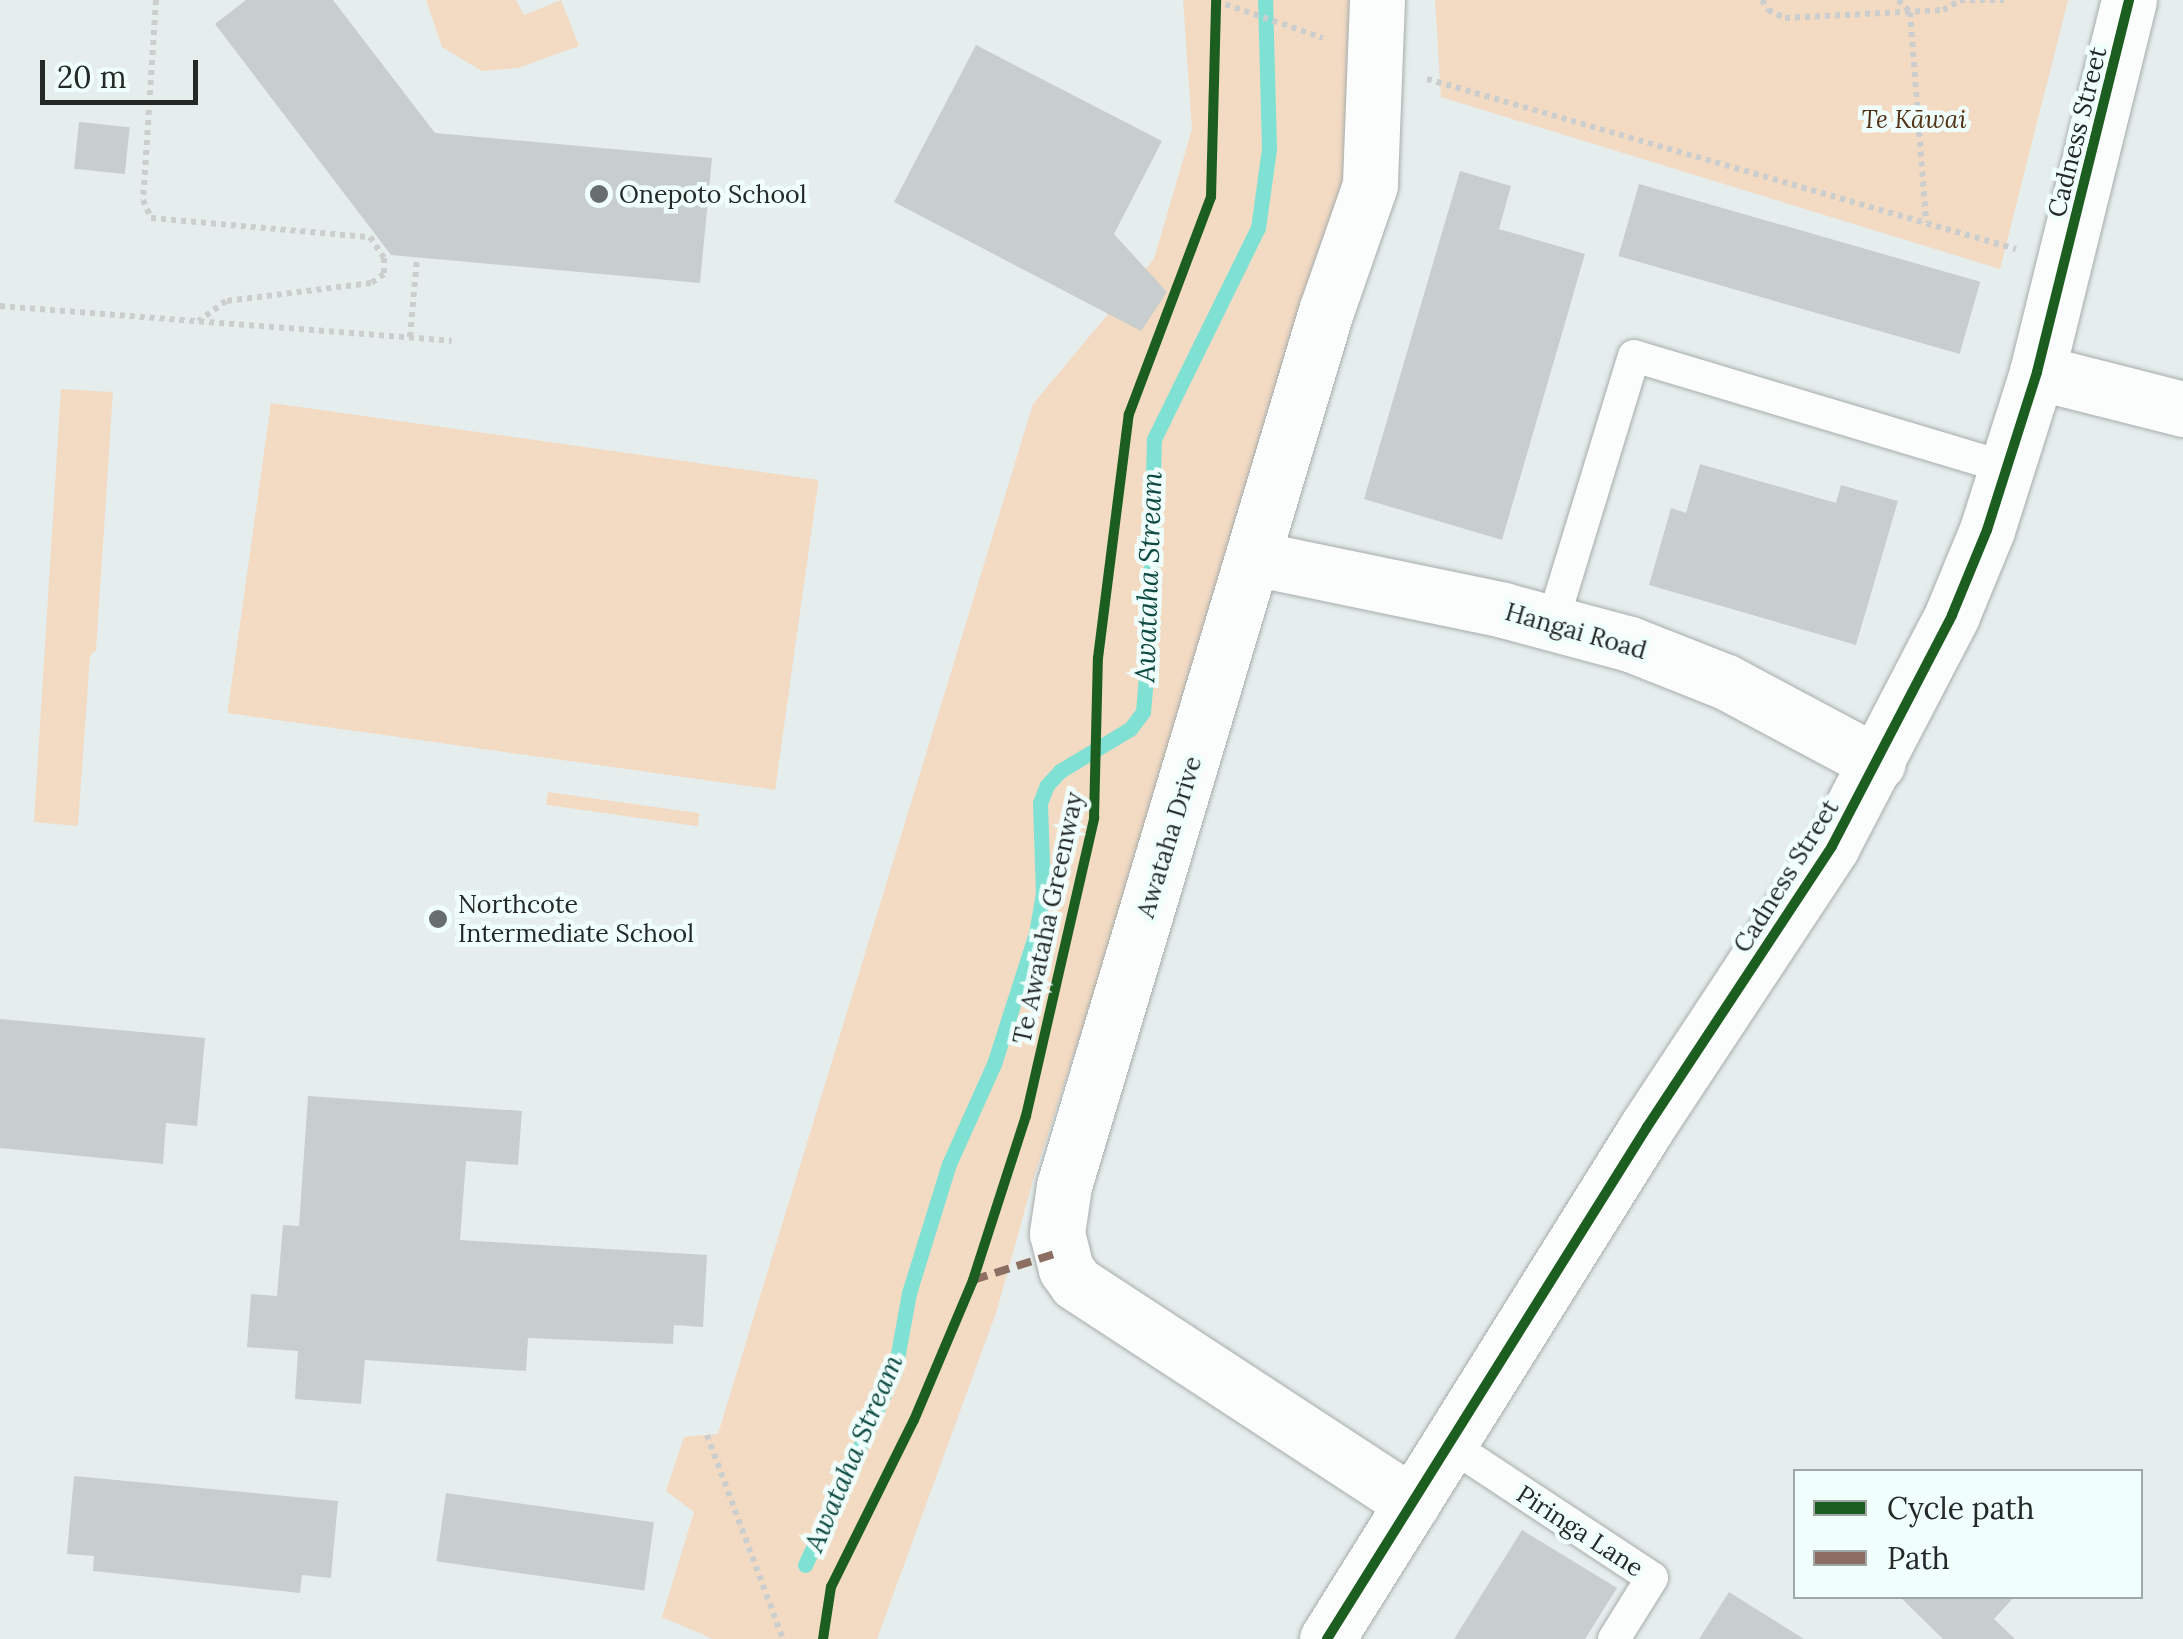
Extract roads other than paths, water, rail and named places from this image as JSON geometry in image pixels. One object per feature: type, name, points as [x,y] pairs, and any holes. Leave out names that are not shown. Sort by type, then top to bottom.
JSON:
[{"type":"street","name":"Awataha Drive","points":[[1378,0],[1370,185],[1326,311],[1064,1186],[1058,1233],[1066,1268],[1076,1283],[1412,1503]]},
{"type":"street","name":"Cadness Street","points":[[1327,1639],[1647,1128],[1832,846],[1952,615],[2008,468],[2037,372],[2130,0]]},
{"type":"street","points":[[2037,372],[2183,409]]},
{"type":"street","name":"Hangai Road","points":[[1254,558],[1630,644],[1726,682],[1878,763]]},
{"type":"lane","points":[[1552,624],[1634,356],[2008,468]]},
{"type":"lane","name":"Piringa Lane","points":[[1449,1444],[1652,1578],[1614,1639]]},
{"type":"waterway","name":"Awataha Stream","points":[[805,1565],[895,1370],[909,1293],[949,1164],[994,1064],[1036,933],[1043,894],[1040,803],[1047,785],[1060,771],[1130,729],[1143,712],[1149,641],[1154,439],[1258,228],[1269,149],[1265,0]]},
{"type":"place","name":"Onepoto School","points":[[599,194]]},
{"type":"place","name":"Northcote Intermediate School","points":[[438,919]]},
{"type":"park label","name":"Te Kāwai","points":[[1914,119]]}]
